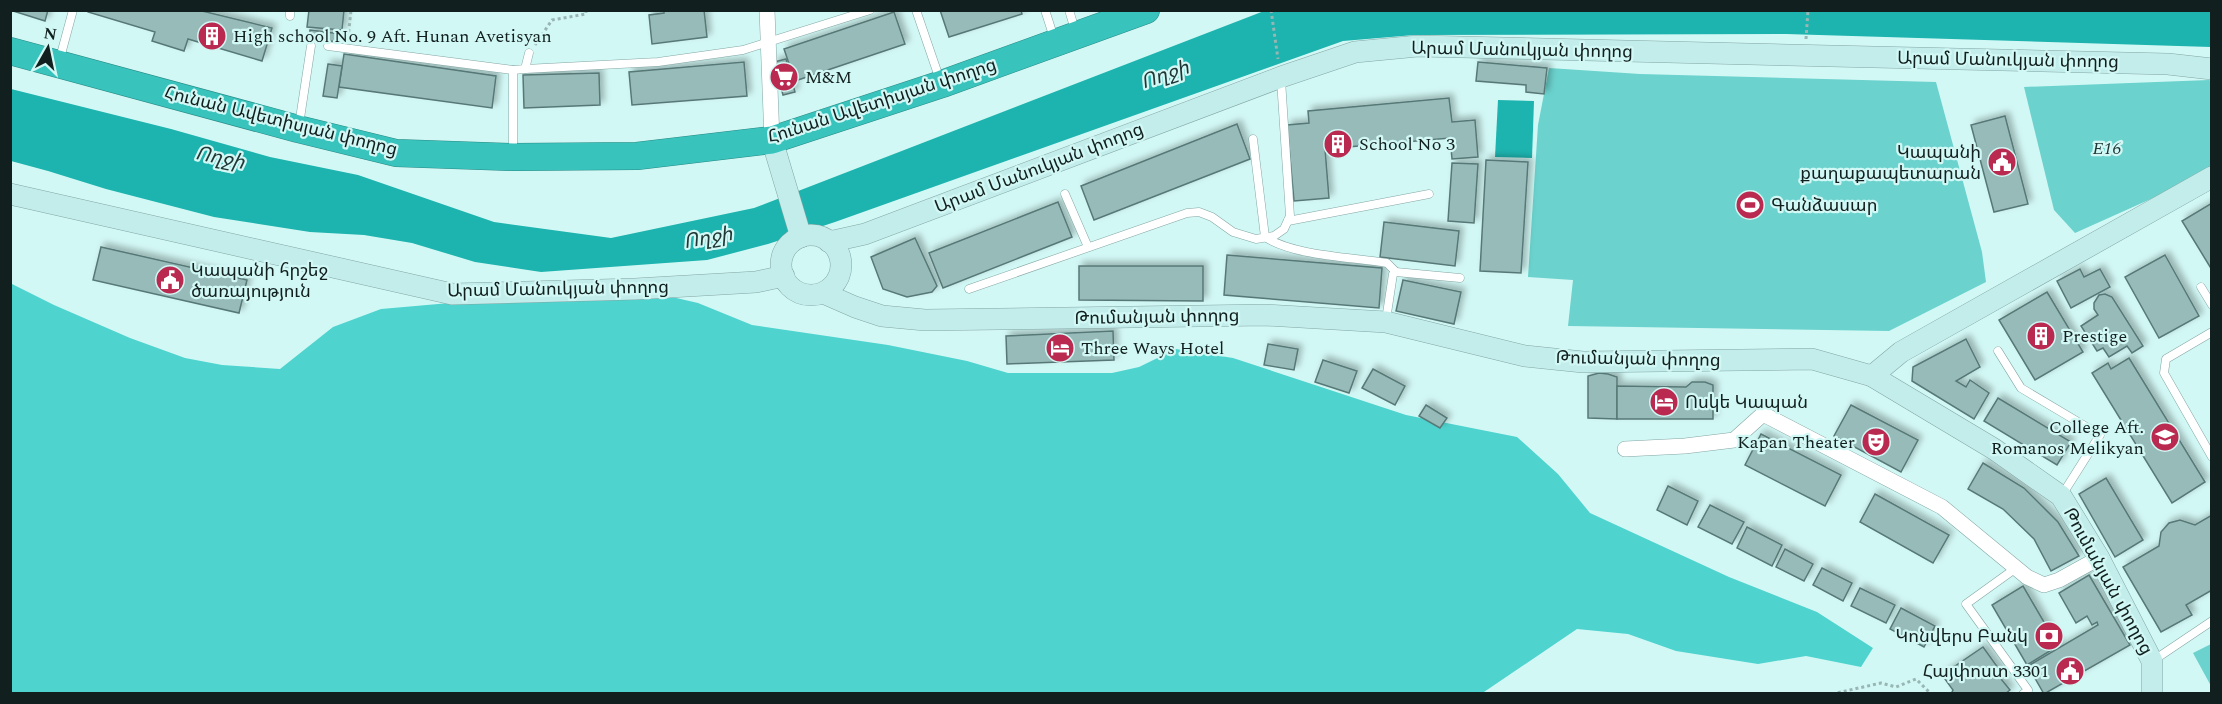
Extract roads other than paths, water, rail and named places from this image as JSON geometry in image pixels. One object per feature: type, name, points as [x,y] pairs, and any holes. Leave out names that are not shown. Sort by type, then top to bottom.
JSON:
[{"type":"highway","name":"Հունան Ավետիսյան փողոց","points":[[10,51],[298,129],[396,153],[513,157],[637,156],[775,149],[942,84],[1067,29],[1146,10]]},
{"type":"street","points":[[767,10],[775,149],[801,235]]},
{"type":"street","name":"Արամ Մանուկյան փողոց","points":[[835,250],[865,234],[1280,69],[1355,52],[1418,46],[2168,64],[2211,69]]},
{"type":"street","points":[[1872,376],[1901,352],[2211,177]]},
{"type":"street","name":"Արամ Մանուկյան փողոց","points":[[10,194],[452,294],[635,289],[756,282],[783,267]]},
{"type":"street","points":[[801,235],[814,235],[824,238],[835,250],[841,270],[830,287],[812,295],[802,294],[793,289],[783,267],[788,245],[801,235]]},
{"type":"street","name":"Թումանյան փողոց","points":[[830,287],[855,307],[882,316],[925,320],[1265,315],[1386,321],[1525,356],[1594,362],[1812,359],[1872,376],[1994,449],[2061,496],[2099,558],[2152,660],[2152,693]]},
{"type":"street","points":[[1625,449],[1685,446],[1734,440],[1763,414],[1942,507],[2027,577],[2044,585],[2059,580],[2099,558]]},
{"type":"lane","points":[[59,63],[73,10]]},
{"type":"lane","points":[[328,46],[513,70],[658,62],[743,50],[870,10]]},
{"type":"lane","points":[[916,10],[942,84]]},
{"type":"lane","points":[[1045,10],[1067,29]]},
{"type":"lane","points":[[298,129],[311,46]]},
{"type":"lane","points":[[525,69],[529,53]]},
{"type":"lane","points":[[969,289],[1179,215],[1199,212],[1212,217],[1233,232],[1256,239],[1274,236],[1284,229],[1290,216],[1280,69]]},
{"type":"lane","points":[[513,70],[513,157]]},
{"type":"lane","points":[[1253,139],[1265,237],[1277,245],[1387,263],[1396,272],[1460,278]]},
{"type":"lane","points":[[1065,194],[1088,247]]},
{"type":"lane","points":[[1288,221],[1429,194]]},
{"type":"lane","points":[[1386,321],[1393,274],[1396,272]]},
{"type":"lane","points":[[2201,287],[2211,305]]},
{"type":"lane","points":[[2211,332],[2166,359],[2164,373],[2211,457]]},
{"type":"lane","points":[[1998,351],[2022,388],[2100,435],[2061,496]]},
{"type":"lane","points":[[2016,568],[1966,604],[2028,690],[2023,693]]},
{"type":"lane","points":[[2152,660],[2211,621]]},
{"type":"water","name":"Ողջի","points":[[1264,11],[2211,11],[2211,47],[1786,34],[1414,35],[1343,41],[768,244],[707,260],[541,272],[475,262],[412,243],[364,235],[310,232],[214,217],[11,161],[11,89],[171,129],[270,157],[358,175],[494,222],[611,238],[754,208]]},
{"type":"water","points":[[1498,100],[1534,101],[1532,158],[1495,157]]},
{"type":"place","name":"High school No. 9 Aft. Hunan Avetisyan","points":[[212,36]]},
{"type":"place","name":"M&M","points":[[784,77]]},
{"type":"place","name":"School No 3","points":[[1338,144]]},
{"type":"place","name":"Կապանի քաղաքապետարան","points":[[2002,162]]},
{"type":"place","name":"Գանձասար","points":[[1750,205]]},
{"type":"place","name":"Կապանի հրշեջ ծառայություն","points":[[170,280]]},
{"type":"place","name":"Prestige","points":[[2041,336]]},
{"type":"place","name":"Three Ways Hotel","points":[[1060,348]]},
{"type":"place","name":"Ոսկե Կապան","points":[[1664,402]]},
{"type":"place","name":"College Aft. Romanos Melikyan","points":[[2165,437]]},
{"type":"place","name":"Kapan Theater","points":[[1876,442]]},
{"type":"place","name":"Կոնվերս Բանկ","points":[[2049,636]]},
{"type":"place","name":"Հայփոստ 3301","points":[[2070,671]]},
{"type":"park label","name":"E16","points":[[2107,148]]}]
